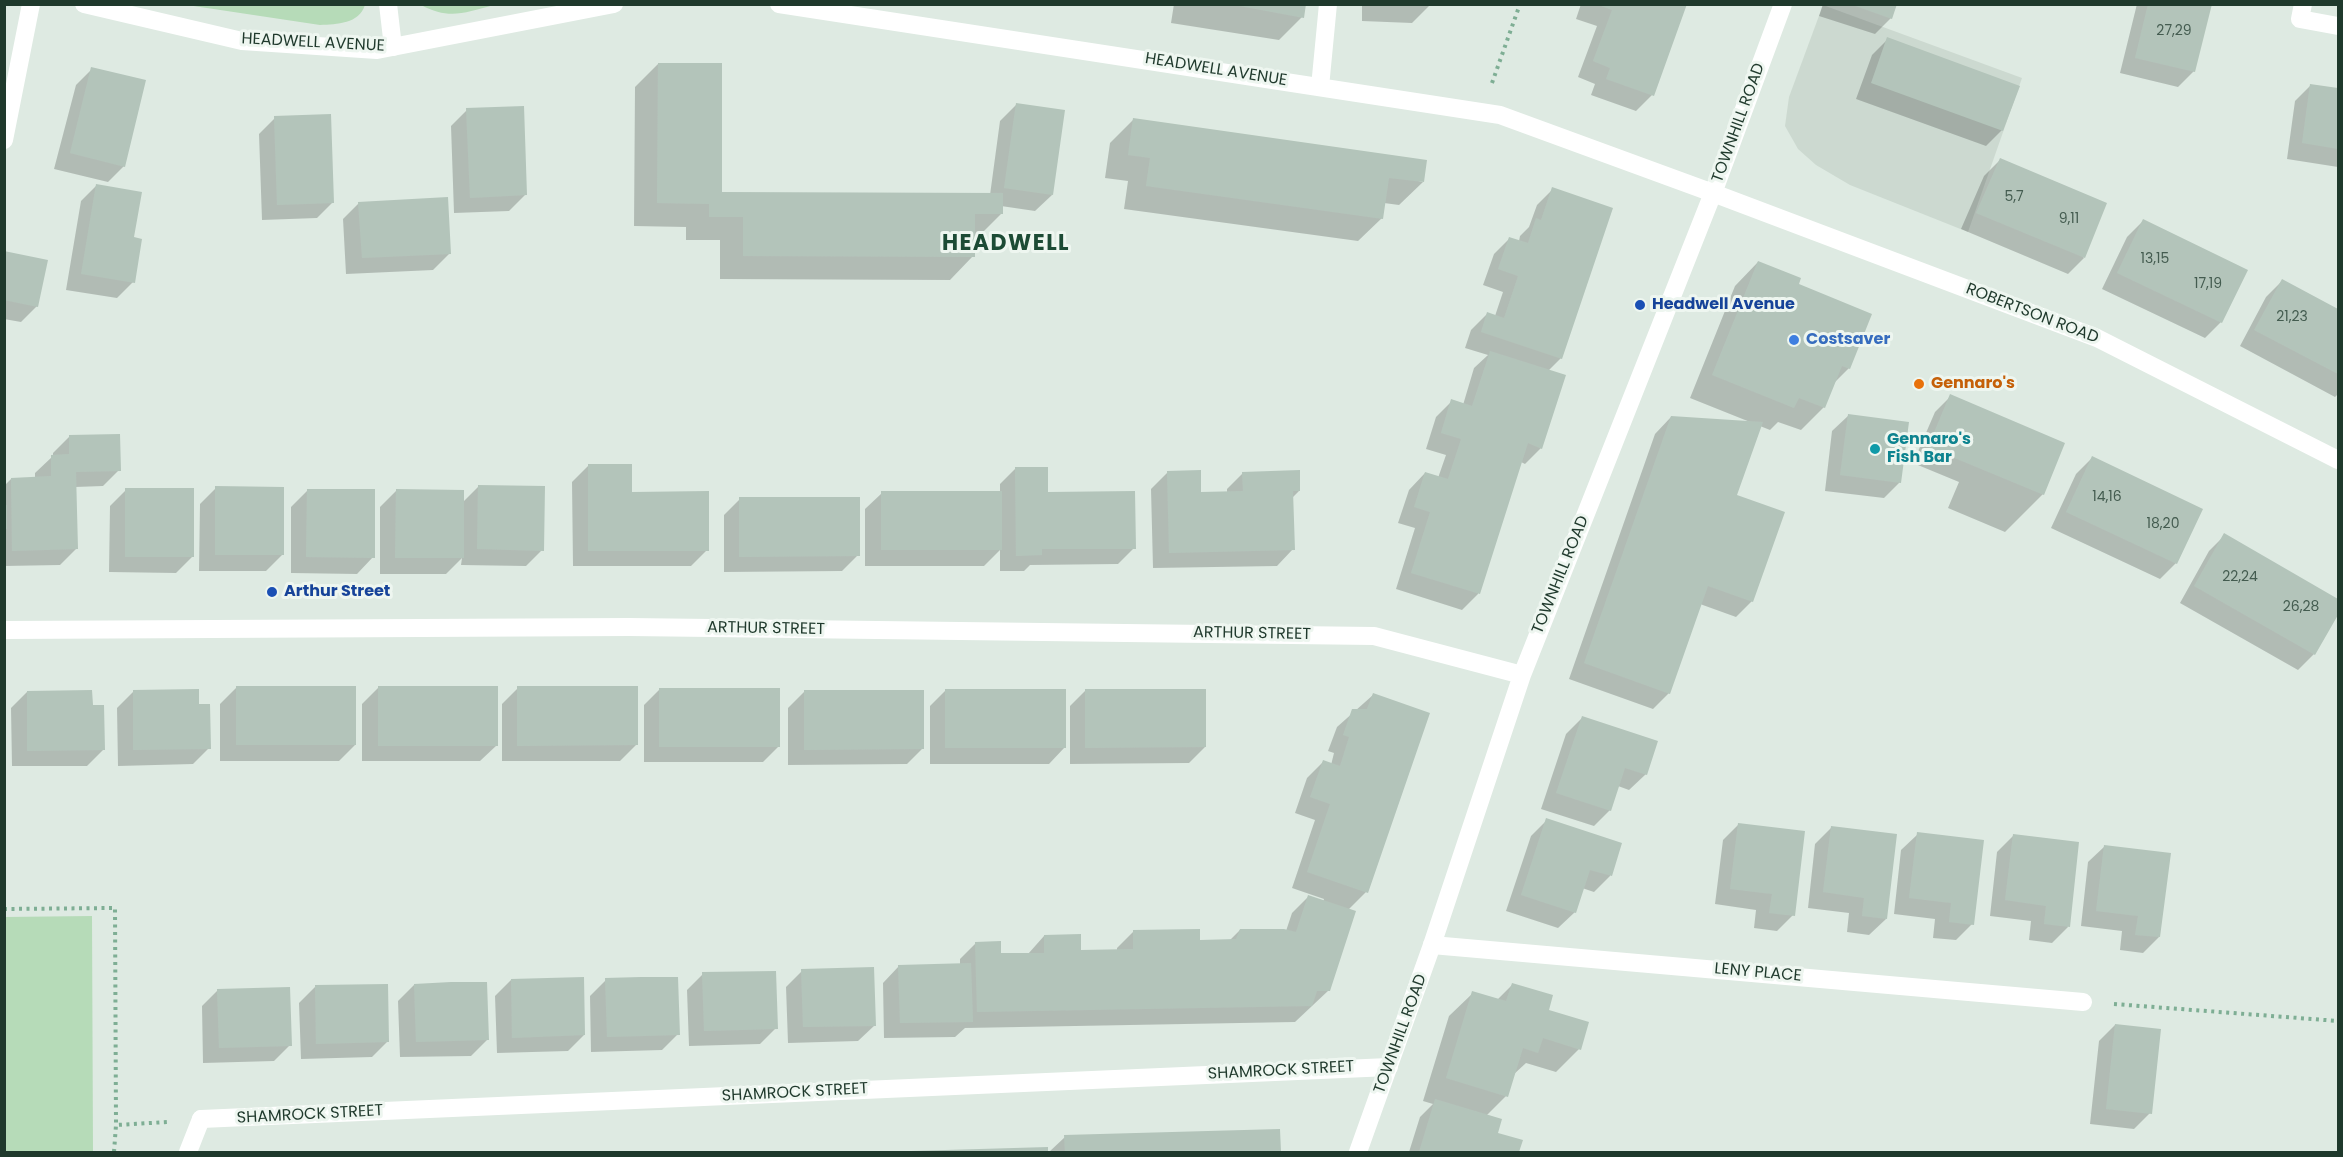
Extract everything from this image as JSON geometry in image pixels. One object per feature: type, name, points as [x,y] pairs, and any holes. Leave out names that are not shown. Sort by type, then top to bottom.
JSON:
[{"type":"street","points":[[4,140],[31,4]]},
{"type":"street","name":"HEADWELL AVENUE","points":[[84,4],[242,41],[377,50],[614,4]]},
{"type":"street","points":[[388,4],[393,47]]},
{"type":"street","name":"HEADWELL AVENUE","points":[[779,4],[1500,115],[1713,193]]},
{"type":"street","points":[[1320,87],[1328,4]]},
{"type":"street","name":"TOWNHILL ROAD","points":[[1358,1152],[1432,945],[1522,675],[1713,193],[1783,4]]},
{"type":"street","points":[[2303,4],[2300,19],[2338,26]]},
{"type":"street","name":"ROBERTSON ROAD","points":[[1713,193],[2097,338],[2338,460]]},
{"type":"street","name":"ARTHUR STREET","points":[[4,630],[629,627],[1374,636],[1522,675]]},
{"type":"street","name":"LENY PLACE","points":[[1432,945],[2083,1002]]},
{"type":"street","name":"SHAMROCK STREET","points":[[201,1119],[1389,1066]]},
{"type":"street","points":[[188,1152],[201,1119]]},
{"type":"path","points":[[1482,112],[1520,4]]},
{"type":"path","points":[[4,909],[115,908],[116,1125],[114,1152]]},
{"type":"path","points":[[2083,1002],[2338,1022]]},
{"type":"path","points":[[116,1125],[201,1119]]},
{"type":"shaded area","points":[[1823,5],[2022,78],[1968,232],[1850,185],[1816,165],[1798,149],[1785,126],[1789,97]]},
{"type":"green space","points":[[365,4],[358,16],[347,22],[320,25],[187,5]]},
{"type":"green space","points":[[421,5],[494,5],[448,14]]},
{"type":"green space","points":[[92,916],[93,1152],[5,1152],[5,917]]},
{"type":"building","points":[[1229,4],[1306,4],[1304,18]]},
{"type":"building","points":[[1596,4],[1687,4],[1654,96],[1606,79],[1610,68],[1593,61],[1612,10]]},
{"type":"building","points":[[1850,4],[1897,4],[1892,19]]},
{"type":"building","points":[[2148,4],[2212,4],[2195,72],[2135,58]]},
{"type":"building","points":[[1887,37],[2020,86],[2003,131],[1871,83]]},
{"type":"building","points":[[658,63],[722,63],[722,192],[1003,193],[1003,214],[975,214],[975,257],[743,256],[743,217],[709,217],[709,204],[657,203]]},
{"type":"building","points":[[91,67],[146,80],[125,167],[70,153]]},
{"type":"building","points":[[2310,84],[2338,88],[2338,149],[2302,143]]},
{"type":"building","points":[[1016,103],[1065,110],[1053,195],[1004,188]]},
{"type":"building","points":[[524,106],[527,195],[470,198],[466,108]]},
{"type":"building","points":[[331,114],[334,203],[277,205],[274,116]]},
{"type":"building","points":[[1133,118],[1427,160],[1424,182],[1389,178],[1383,219],[1146,186],[1150,158],[1128,155]]},
{"type":"building","points":[[2000,158],[2107,203],[2085,258],[1976,213]]},
{"type":"building","points":[[96,184],[142,192],[134,237],[142,239],[135,283],[81,274]]},
{"type":"building","points":[[1552,187],[1613,208],[1562,359],[1481,332],[1487,312],[1504,318],[1518,276],[1498,269],[1509,237],[1528,243],[1536,218],[1541,220]]},
{"type":"building","points":[[448,197],[451,254],[362,258],[358,202]]},
{"type":"building","points":[[2143,219],[2248,270],[2222,323],[2117,273]]},
{"type":"building","points":[[4,251],[48,260],[38,307],[4,300]]},
{"type":"building","name":"Costsaver","points":[[1758,261],[1801,278],[1799,284],[1872,314],[1850,369],[1842,366],[1825,408],[1799,398],[1794,408],[1712,375]]},
{"type":"building","points":[[2282,279],[2338,309],[2338,374],[2254,330]]},
{"type":"building","points":[[1490,351],[1566,375],[1542,449],[1528,443],[1480,594],[1411,573],[1430,512],[1414,507],[1425,472],[1448,479],[1461,439],[1441,433],[1451,399],[1472,406]]},
{"type":"building","points":[[1950,394],[2065,443],[2044,495],[1928,447]]},
{"type":"building","name":"Gennaro's Fish Bar","points":[[1848,414],[1909,422],[1901,483],[1840,475]]},
{"type":"building","points":[[1671,416],[1763,422],[1737,495],[1785,512],[1753,602],[1708,586],[1670,694],[1584,663]]},
{"type":"building","points":[[120,434],[121,471],[76,472],[78,549],[12,551],[11,478],[51,476],[51,455],[69,454],[69,435]]},
{"type":"building","points":[[2092,456],[2203,509],[2177,564],[2066,512]]},
{"type":"building","points":[[588,464],[632,464],[632,492],[709,491],[709,551],[588,551]]},
{"type":"building","points":[[1015,467],[1048,467],[1048,492],[1135,491],[1136,549],[1042,549],[1042,555],[1016,556]]},
{"type":"building","points":[[1201,470],[1201,492],[1243,491],[1242,472],[1300,470],[1300,491],[1293,491],[1295,550],[1169,553],[1167,471]]},
{"type":"building","points":[[478,485],[545,486],[544,551],[477,549]]},
{"type":"building","points":[[215,486],[284,487],[284,555],[215,555]]},
{"type":"building","points":[[125,488],[194,488],[194,557],[125,557]]},
{"type":"building","points":[[307,489],[375,489],[375,558],[306,557]]},
{"type":"building","points":[[396,489],[464,490],[464,558],[395,558]]},
{"type":"building","points":[[881,491],[1002,491],[1002,550],[881,550]]},
{"type":"building","points":[[739,497],[860,497],[860,556],[739,557]]},
{"type":"building","points":[[4,505],[7,505],[7,529],[4,529]]},
{"type":"building","points":[[2224,533],[2338,599],[2338,615],[2315,655],[2194,586]]},
{"type":"building","points":[[236,686],[356,686],[356,745],[236,745]]},
{"type":"building","points":[[378,686],[498,686],[498,746],[378,746]]},
{"type":"building","points":[[517,686],[638,686],[638,745],[517,746]]},
{"type":"building","points":[[659,688],[780,688],[780,747],[659,747]]},
{"type":"building","points":[[199,689],[199,704],[210,704],[211,749],[133,750],[133,690]]},
{"type":"building","points":[[945,689],[1066,689],[1066,748],[945,748]]},
{"type":"building","points":[[1085,689],[1206,689],[1206,747],[1085,748]]},
{"type":"building","points":[[92,690],[93,705],[104,705],[105,750],[27,751],[27,691]]},
{"type":"building","points":[[804,690],[924,690],[924,749],[804,750]]},
{"type":"building","points":[[1373,693],[1430,713],[1368,893],[1307,872],[1330,804],[1310,797],[1323,760],[1340,766],[1349,737],[1343,735],[1352,709],[1367,709]]},
{"type":"building","points":[[1582,716],[1658,741],[1647,775],[1625,768],[1611,811],[1556,793]]},
{"type":"building","points":[[1546,818],[1622,843],[1612,876],[1590,870],[1576,913],[1521,895]]},
{"type":"building","points":[[1738,823],[1805,831],[1795,916],[1769,913],[1772,894],[1730,889]]},
{"type":"building","points":[[1831,826],[1897,834],[1887,919],[1862,916],[1864,898],[1823,892]]},
{"type":"building","points":[[1917,832],[1984,840],[1974,925],[1949,922],[1951,903],[1909,898]]},
{"type":"building","points":[[2013,834],[2079,842],[2070,927],[2044,924],[2046,906],[2005,900]]},
{"type":"building","points":[[2104,845],[2171,853],[2160,937],[2135,935],[2138,916],[2096,911]]},
{"type":"building","points":[[1308,895],[1356,911],[1330,991],[1317,991],[1312,1006],[977,1012],[975,942],[1001,941],[1001,953],[1044,953],[1044,935],[1081,934],[1081,950],[1133,949],[1133,930],[1200,929],[1200,940],[1236,939],[1240,929],[1284,929],[1296,932]]},
{"type":"building","points":[[971,963],[973,1022],[900,1023],[898,965]]},
{"type":"building","points":[[874,967],[876,1026],[803,1027],[801,969]]},
{"type":"building","points":[[776,971],[778,1029],[704,1031],[702,972]]},
{"type":"building","points":[[584,977],[585,1035],[512,1038],[511,979]]},
{"type":"building","points":[[678,977],[680,1035],[607,1037],[605,978]]},
{"type":"building","points":[[487,982],[489,1040],[416,1042],[414,984]]},
{"type":"building","points":[[1512,983],[1553,995],[1549,1010],[1589,1022],[1581,1050],[1543,1038],[1538,1053],[1523,1048],[1508,1097],[1446,1078],[1472,991],[1506,1001]]},
{"type":"building","points":[[388,984],[389,1042],[316,1044],[315,985]]},
{"type":"building","points":[[290,987],[292,1046],[219,1048],[217,989]]},
{"type":"building","points":[[2115,1024],[2161,1029],[2152,1114],[2106,1109]]},
{"type":"building","points":[[1435,1099],[1502,1119],[1498,1133],[1523,1140],[1519,1152],[1419,1152]]},
{"type":"building","points":[[1280,1129],[1281,1152],[1065,1152],[1064,1135]]},
{"type":"building","points":[[1048,1147],[1048,1152],[911,1152],[911,1151]]},
{"type":"place","name":"Headwell Avenue","points":[[1640,305]]},
{"type":"place","name":"Costsaver","points":[[1794,340]]},
{"type":"place","name":"Gennaro's","points":[[1919,384]]},
{"type":"place","name":"Gennaro's Fish Bar","points":[[1875,449]]},
{"type":"place","name":"Arthur Street","points":[[272,592]]},
{"type":"district","name":"HEADWELL","points":[[1006,244]]}]
